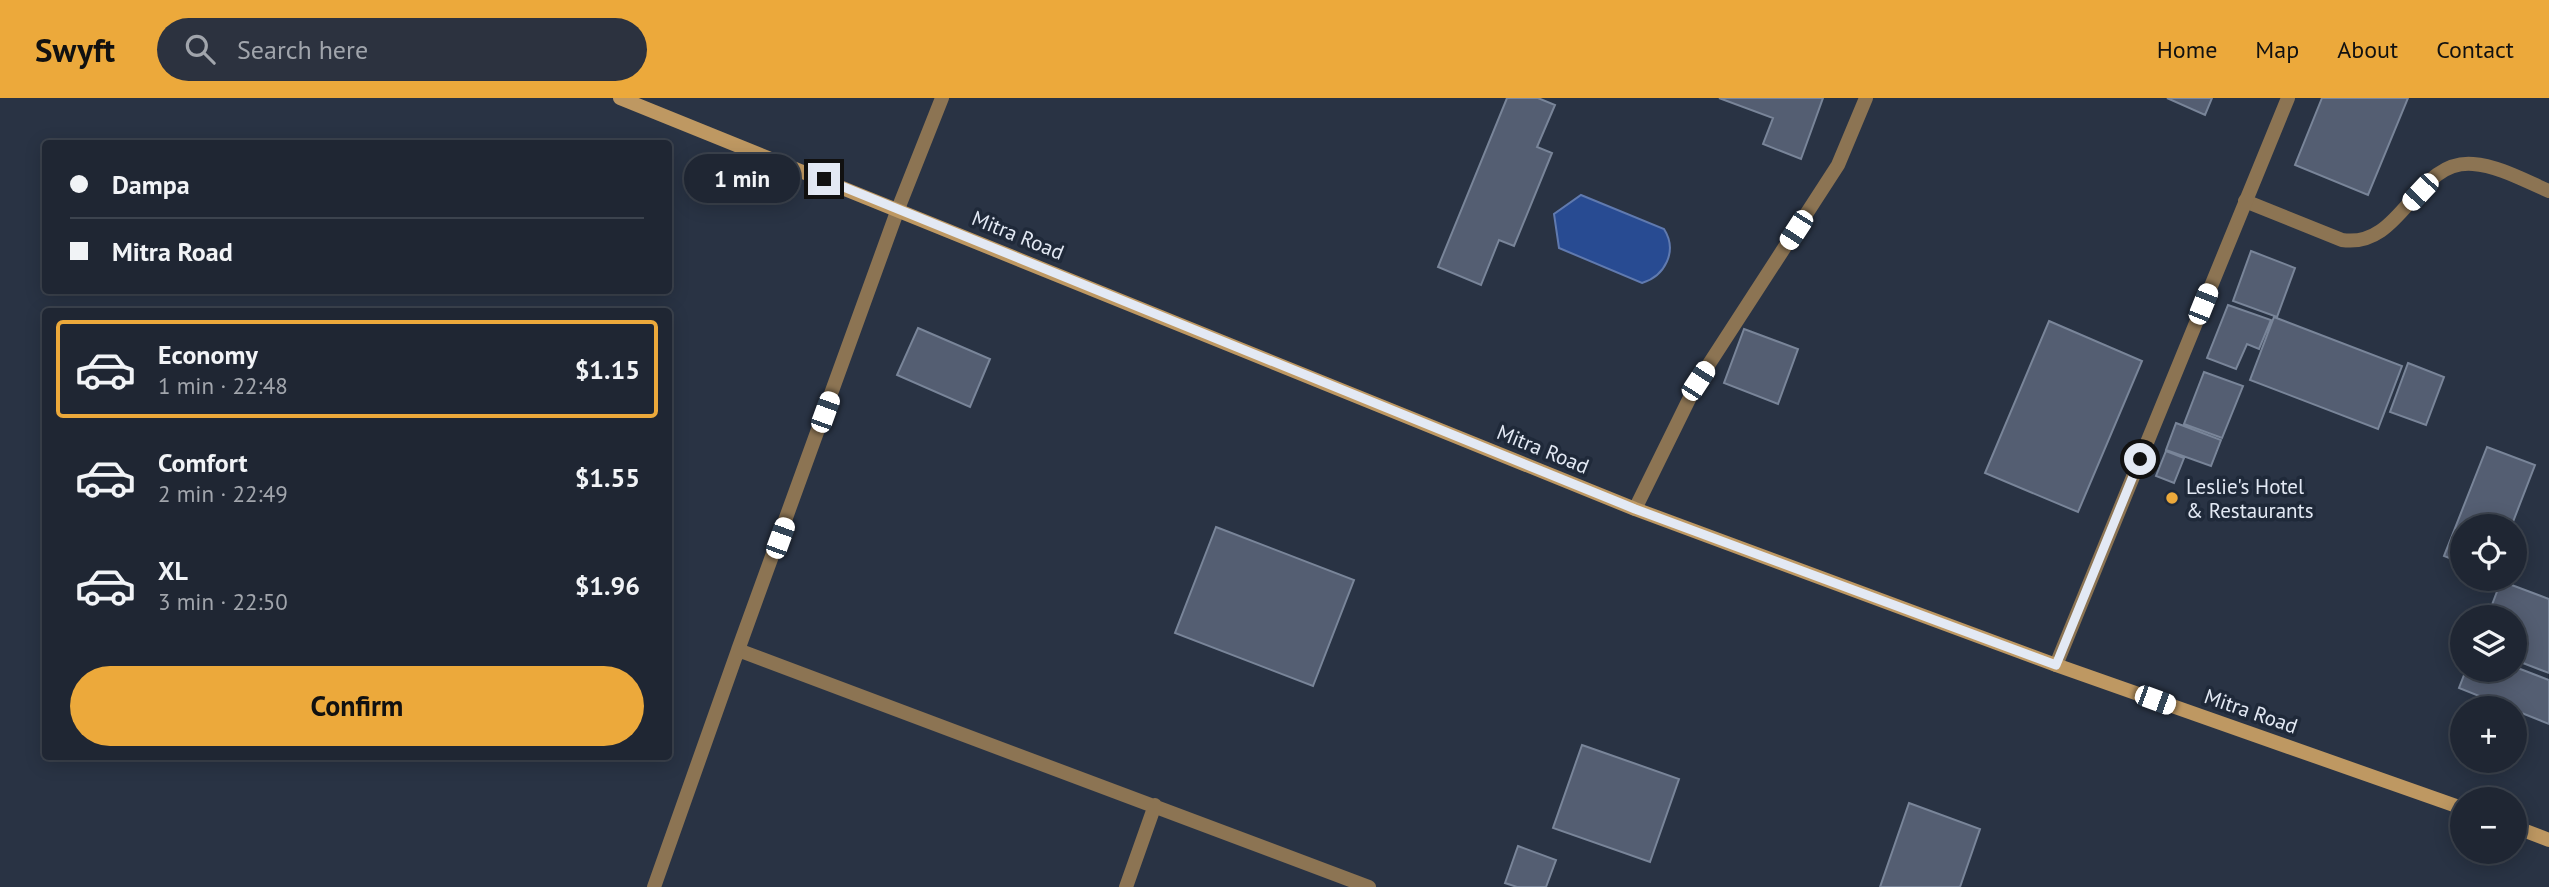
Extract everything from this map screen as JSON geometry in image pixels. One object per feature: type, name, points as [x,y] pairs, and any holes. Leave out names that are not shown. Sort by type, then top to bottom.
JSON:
[{"type":"street","name":"Mitra Road","points":[[620,98],[655,104],[898,209],[1635,509],[2056,665],[2450,804]]},
{"type":"street","points":[[654,887],[898,209],[942,98]]},
{"type":"street","points":[[1635,509],[1698,381],[1838,165],[1866,98]]},
{"type":"street","points":[[2056,665],[2288,98]]},
{"type":"street","points":[[2245,201],[2342,240],[2357,242],[2372,238],[2384,230],[2438,173],[2455,165],[2472,163],[2488,166],[2549,191]]},
{"type":"street","points":[[738,650],[1369,887]]},
{"type":"street","points":[[1126,887],[1155,806]]},
{"type":"street","points":[[2527,832],[2549,840]]},
{"type":"water","points":[[1581,195],[1664,229],[1670,246],[1663,269],[1642,283],[1559,248],[1554,214]]},
{"type":"building","points":[[1507,98],[1538,98],[1555,105],[1537,147],[1552,153],[1514,246],[1499,240],[1481,285],[1438,267]]},
{"type":"building","points":[[1719,98],[1823,98],[1801,159],[1763,144],[1773,118]]},
{"type":"building","points":[[2167,98],[2212,98],[2205,115]]},
{"type":"building","points":[[2322,98],[2408,98],[2368,195],[2295,165]]},
{"type":"building","points":[[2251,251],[2295,268],[2277,317],[2233,301]]},
{"type":"building","points":[[2228,305],[2271,320],[2259,349],[2247,344],[2236,369],[2207,358]]},
{"type":"building","points":[[2274,317],[2402,366],[2378,429],[2250,380]]},
{"type":"building","points":[[2049,321],[2142,361],[2078,512],[1985,473]]},
{"type":"building","points":[[918,328],[990,359],[970,407],[897,375]]},
{"type":"building","points":[[1744,329],[1798,349],[1778,404],[1724,383]]},
{"type":"building","points":[[2408,363],[2444,377],[2426,425],[2390,412]]},
{"type":"building","points":[[2204,372],[2243,386],[2222,438],[2184,424]]},
{"type":"building","points":[[2176,423],[2221,440],[2211,466],[2166,450]]},
{"type":"building","points":[[2487,447],[2535,465],[2516,514],[2461,514]]},
{"type":"building","points":[[2166,451],[2184,458],[2174,483],[2156,476]]},
{"type":"building","points":[[1216,527],[1354,580],[1313,686],[1175,633]]},
{"type":"building","points":[[2450,541],[2450,558],[2444,556]]},
{"type":"building","points":[[2497,591],[2527,591],[2549,599],[2549,673],[2527,665],[2527,605],[2492,605]]},
{"type":"building","points":[[2527,672],[2549,680],[2549,724],[2527,715],[2527,696],[2479,696],[2459,688],[2461,682],[2527,682]]},
{"type":"building","points":[[1582,745],[1679,779],[1650,862],[1553,828]]},
{"type":"building","points":[[1909,803],[1980,829],[1960,887],[1880,887]]},
{"type":"building","points":[[1518,846],[1556,860],[1546,887],[1517,887],[1505,883]]},
{"type":"place","name":"Leslie's Hotel & Restaurants","points":[[2172,498]]},
{"type":"route","points":[[824,179],[1635,509],[2056,665],[2140,459]]}]
